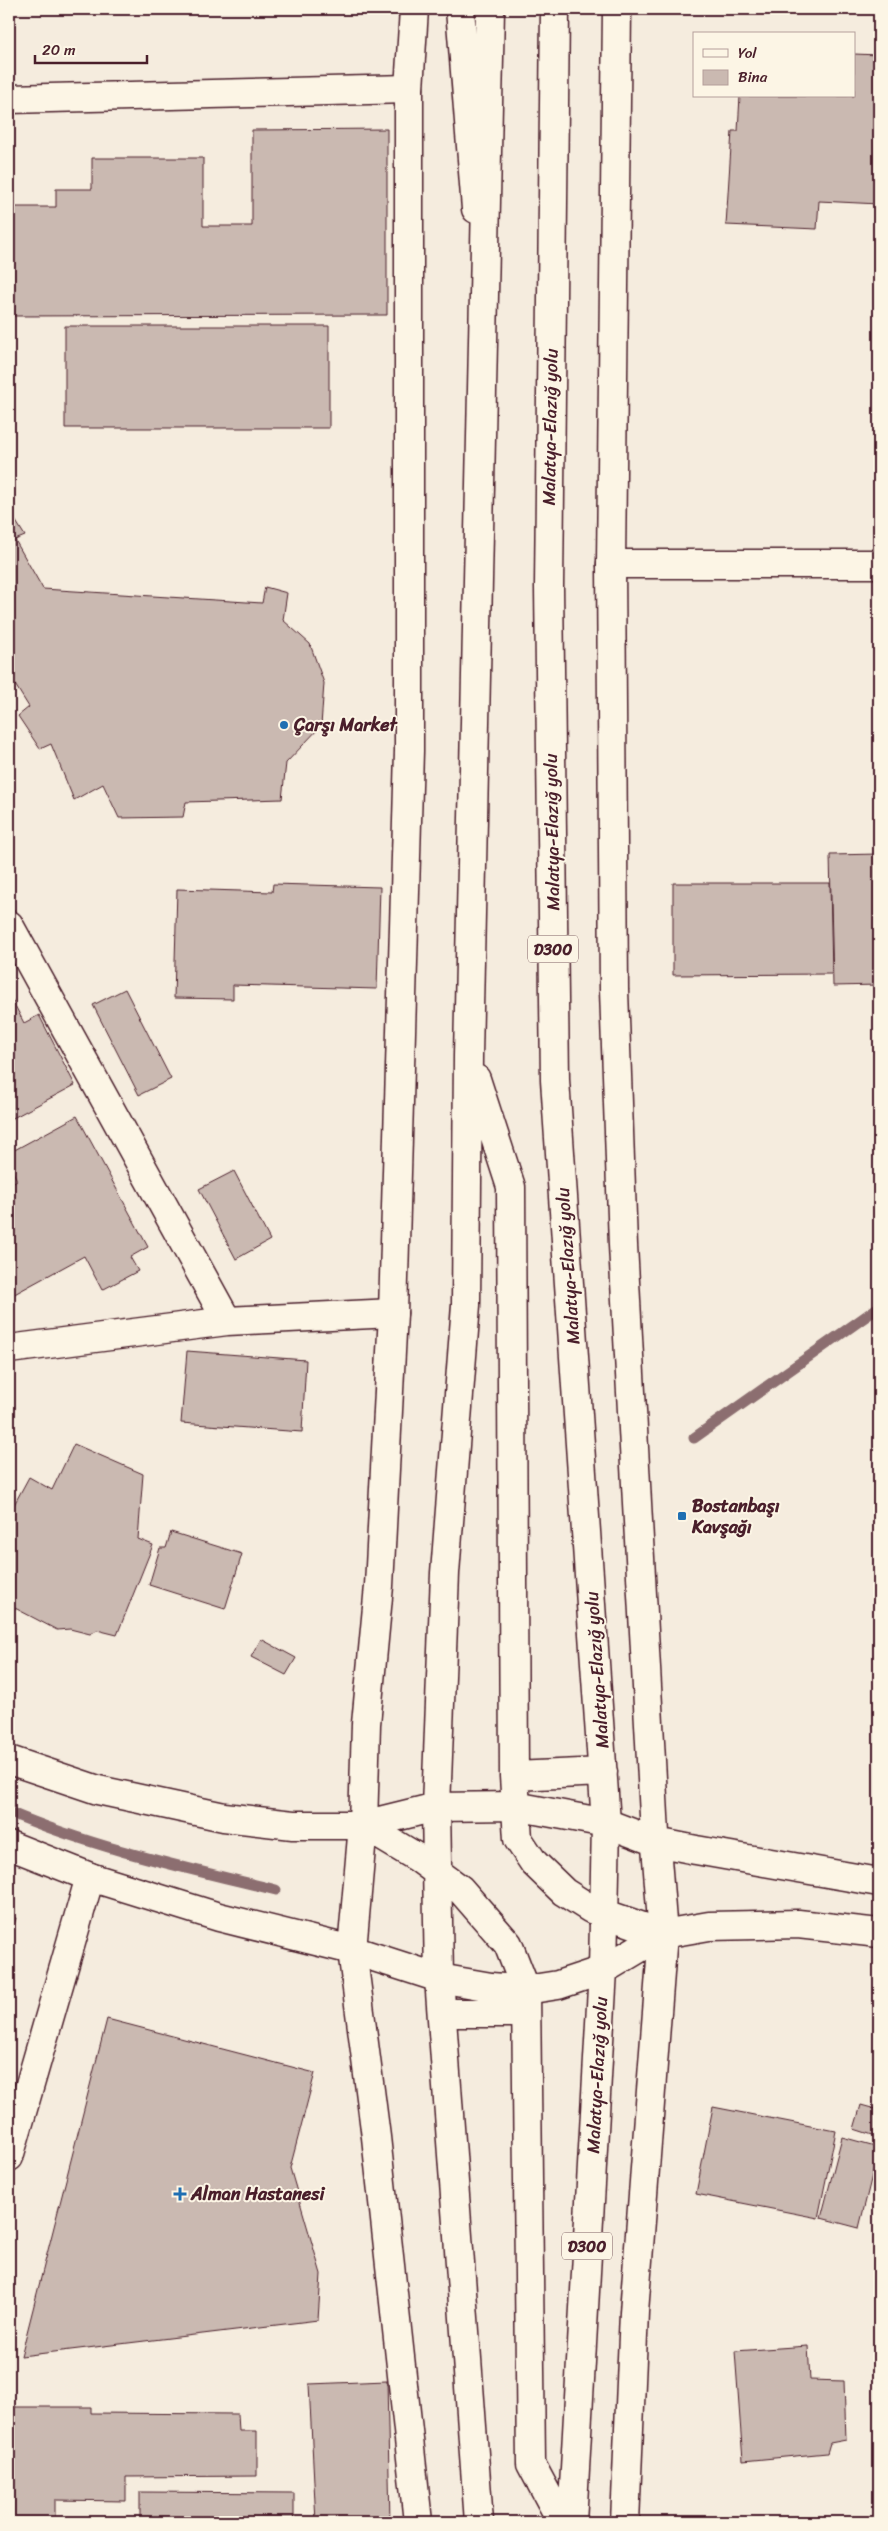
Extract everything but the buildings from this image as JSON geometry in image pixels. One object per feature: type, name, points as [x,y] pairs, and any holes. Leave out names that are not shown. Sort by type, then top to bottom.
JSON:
[{"type":"main road","points":[[414,9],[409,88],[408,751],[393,1313],[379,1576],[366,1724],[364,1825],[352,1950],[376,2137],[418,2522]]},
{"type":"main road","points":[[460,9],[485,324]]},
{"type":"main road","points":[[479,2522],[442,2013],[436,1807],[445,1573],[466,1305],[468,1056],[485,324],[490,9]]},
{"type":"main road","name":"Malatya-Elazığ yolu","points":[[555,9],[549,587],[555,1080],[606,1823],[603,1970],[572,2522]]},
{"type":"main road","points":[[617,9],[611,564],[614,990],[623,1245],[656,1842],[663,1934],[634,2312],[625,2522]]},
{"type":"main road","points":[[9,99],[409,88]]},
{"type":"main road","points":[[611,564],[879,564]]},
{"type":"main road","points":[[9,925],[227,1321]]},
{"type":"main road","points":[[468,1056],[511,1187],[514,1776],[518,1839],[534,1863],[564,1892],[591,1910],[663,1934]]},
{"type":"main road","points":[[9,1349],[227,1321],[393,1313]]},
{"type":"main road","points":[[9,1760],[98,1790],[224,1816],[293,1825],[364,1825],[436,1807],[515,1806],[606,1823],[656,1842],[879,1882]]},
{"type":"main road","points":[[514,1776],[603,1772]]},
{"type":"main road","points":[[364,1825],[418,1858],[460,1889],[508,1944],[526,2002],[531,2464],[562,2522]]},
{"type":"main road","points":[[9,1845],[90,1877],[220,1917],[352,1950],[440,1978],[526,2002]]},
{"type":"main road","points":[[9,2157],[90,1877]]},
{"type":"main road","points":[[442,2013],[526,2002],[558,1985],[603,1970],[663,1934],[709,1926],[798,1924],[879,1933]]},
{"type":"waterway","points":[[694,1438],[879,1307]]},
{"type":"waterway","points":[[9,1812],[107,1847],[276,1890]]},
{"type":"place","name":"Çarşı Market","points":[[284,725]]},
{"type":"place","name":"Bostanbaşı Kavşağı","points":[[682,1516]]},
{"type":"place","name":"Alman Hastanesi","points":[[180,2194]]}]
